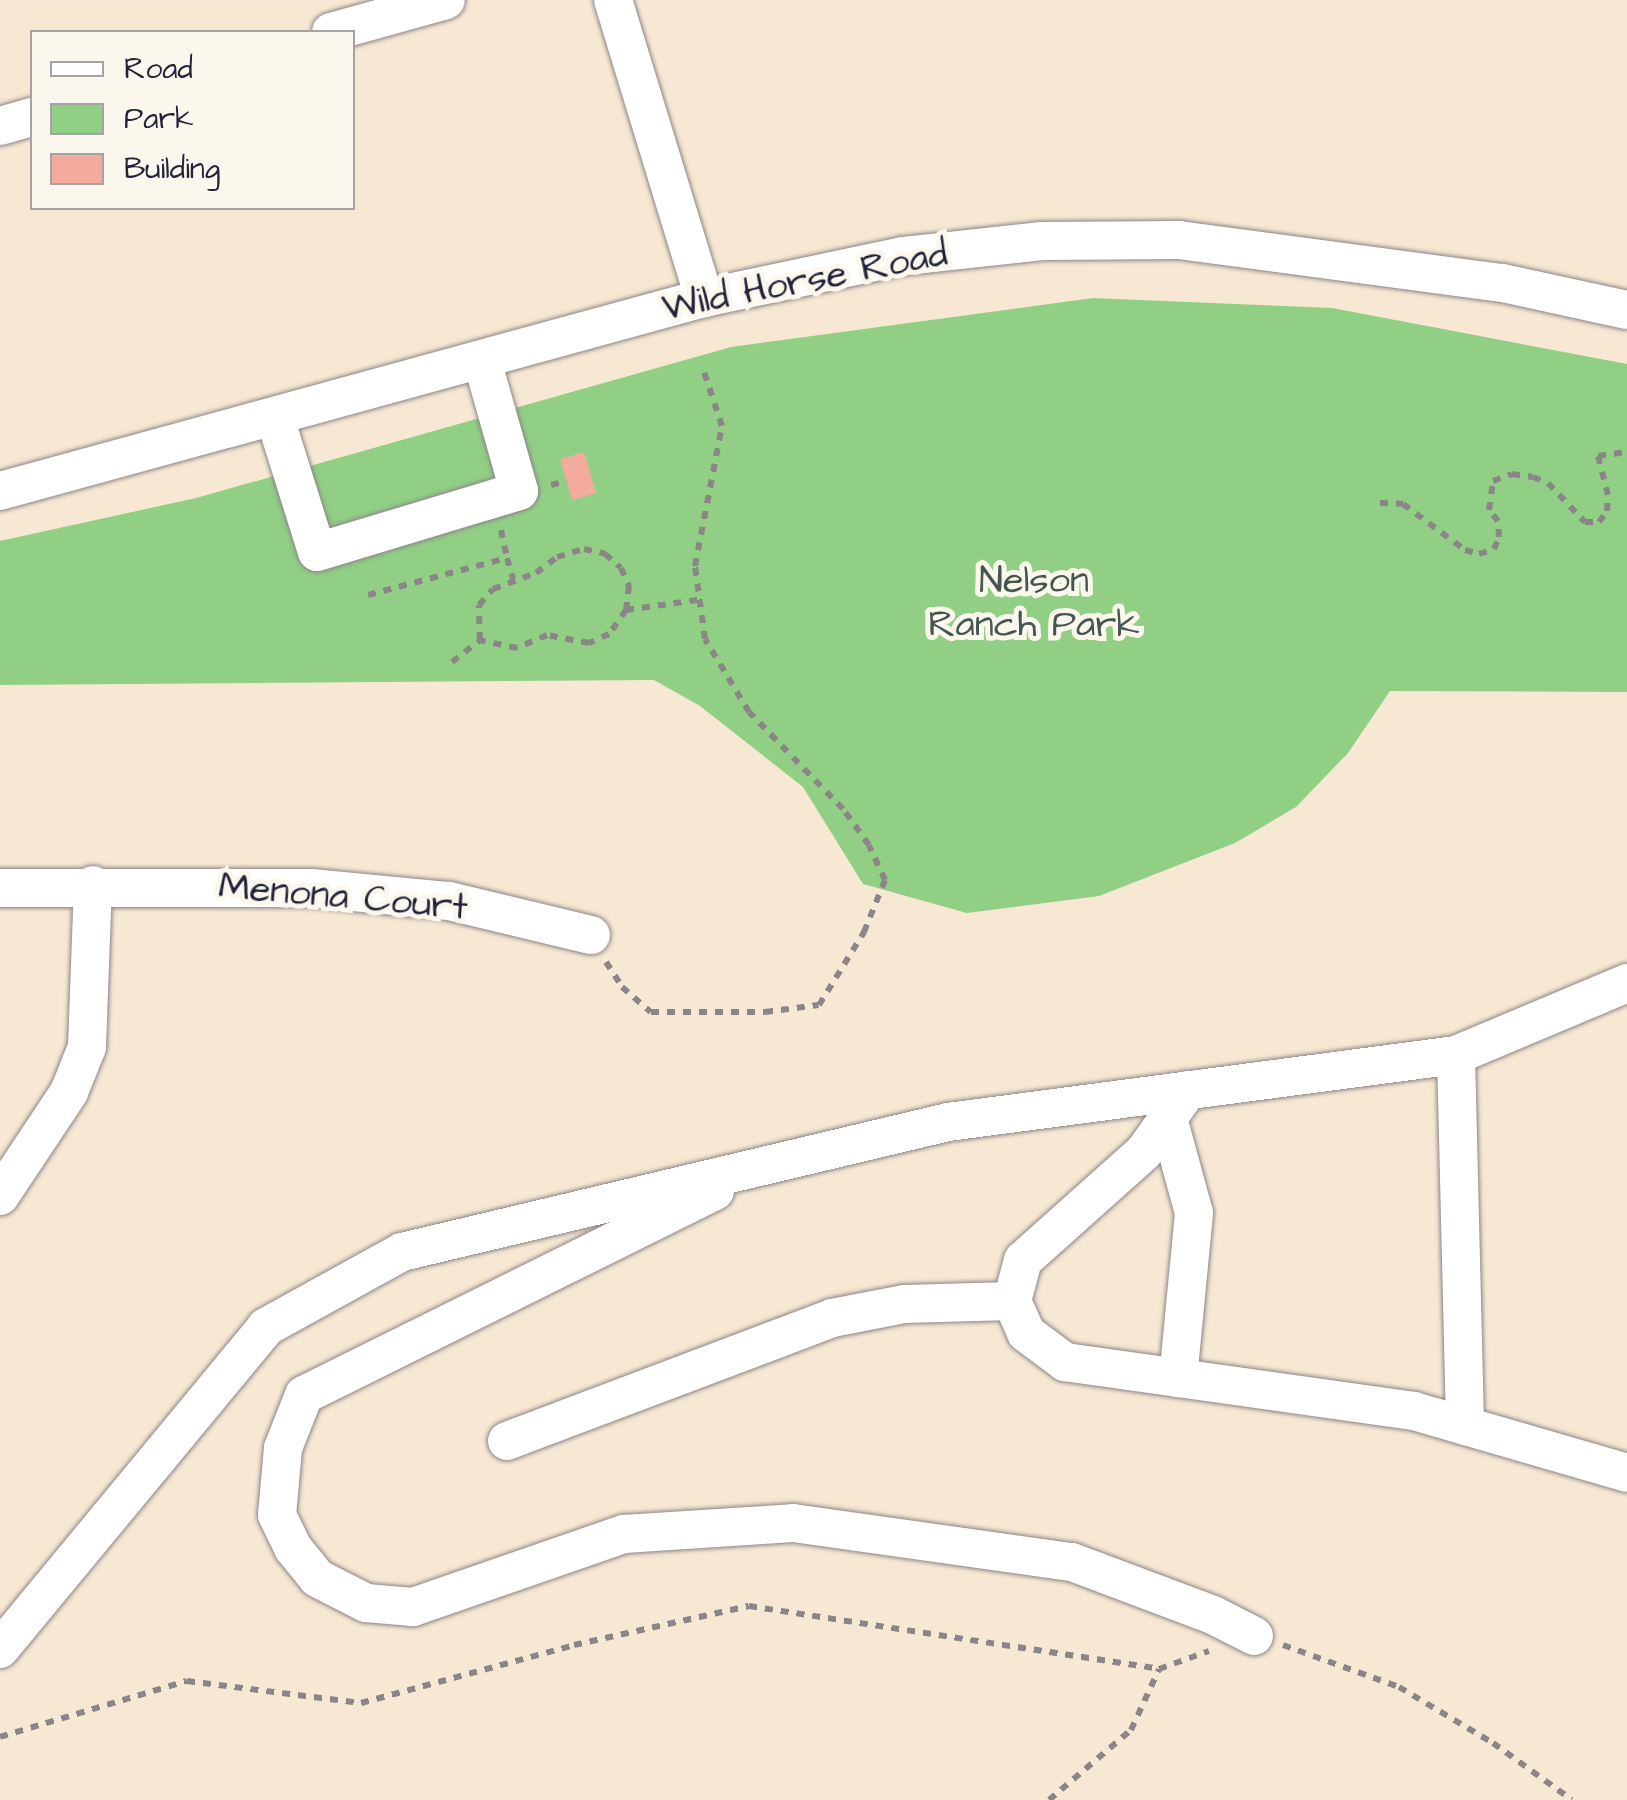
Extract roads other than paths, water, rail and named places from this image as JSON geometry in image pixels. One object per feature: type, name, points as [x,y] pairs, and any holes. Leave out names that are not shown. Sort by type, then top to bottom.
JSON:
[{"type":"street","points":[[338,30],[446,0]]},
{"type":"street","points":[[613,0],[704,298]]},
{"type":"street","points":[[0,126],[30,118]]},
{"type":"street","name":"Wild Horse Road","points":[[0,491],[704,298],[904,256],[1042,241],[1180,240],[1503,282],[1627,310]]},
{"type":"street","points":[[275,418],[317,552],[519,492],[482,360]]},
{"type":"street","points":[[0,1196],[69,1092],[88,1047],[93,885]]},
{"type":"street","name":"Menona Court","points":[[0,888],[93,885],[311,888],[429,899],[591,935]]},
{"type":"street","points":[[0,1649],[266,1326],[402,1252],[948,1122],[1178,1104],[1456,1055],[1627,983]]},
{"type":"street","points":[[1456,1055],[1465,1426]]},
{"type":"street","points":[[1178,1104],[1144,1152],[1023,1260],[1012,1301],[1026,1333],[1065,1362],[1414,1411],[1627,1473]]},
{"type":"street","points":[[1178,1104],[1194,1213],[1178,1378]]},
{"type":"street","points":[[723,1176],[714,1194],[304,1395],[283,1448],[278,1515],[293,1548],[317,1578],[366,1604],[413,1608],[624,1534],[793,1522],[1072,1562],[1214,1615],[1254,1636]]},
{"type":"street","points":[[507,1441],[832,1318],[904,1304],[1012,1301]]},
{"type":"park label","name":"Nelson Ranch Park","points":[[1034,604]]}]
